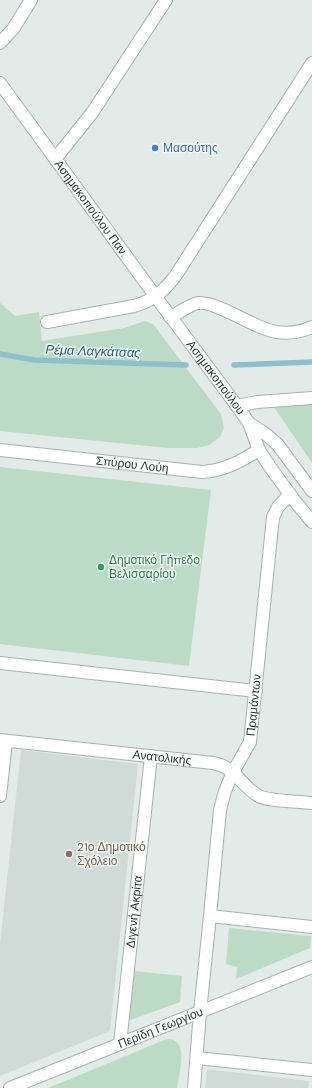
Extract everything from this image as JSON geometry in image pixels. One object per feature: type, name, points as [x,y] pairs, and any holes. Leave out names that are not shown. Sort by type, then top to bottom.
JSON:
[{"type":"street","points":[[0,43],[13,29],[31,0]]},
{"type":"street","points":[[55,159],[92,112],[166,0]]},
{"type":"street","points":[[47,322],[142,304],[156,297],[169,285],[312,63]]},
{"type":"street","name":"Ασημακοπούλου Παν.","points":[[0,83],[182,333]]},
{"type":"street","points":[[170,317],[193,305],[202,303],[218,307],[272,332],[293,332],[312,327]]},
{"type":"street","name":"Ασημακοπούλου","points":[[182,333],[249,423],[259,450],[312,522]]},
{"type":"street","points":[[237,406],[256,402],[312,398]]},
{"type":"street","name":"Ασημακοπούλου","points":[[249,423],[267,435],[278,445],[312,492]]},
{"type":"street","name":"Σπύρου Λούη","points":[[0,450],[202,472],[214,471],[232,465],[259,450]]},
{"type":"street","name":"Πραμάντων","points":[[194,1088],[219,818],[222,801],[233,772],[250,742],[274,517],[278,507],[290,494]]},
{"type":"street","points":[[0,663],[256,691]]},
{"type":"street","points":[[0,796],[3,741]]},
{"type":"street","name":"Ανατολικής","points":[[3,741],[213,763],[222,765],[233,772],[257,795],[265,798],[312,803]]},
{"type":"street","name":"Διγενή Ακρίτα","points":[[120,1044],[151,756]]},
{"type":"street","points":[[210,916],[312,927]]},
{"type":"street","name":"Περίδη Γεωργίου","points":[[10,1088],[312,967]]},
{"type":"street","points":[[197,1058],[312,1070]]},
{"type":"shaded area","name":"21ο Δημοτικό Σχόλειο","points":[[21,750],[138,764],[110,1031],[0,1076],[0,944]]},
{"type":"shaded area","points":[[207,1069],[309,1081],[308,1088],[205,1088]]},
{"type":"green space","points":[[0,303],[15,316],[39,312],[42,341],[124,328],[145,321],[153,324],[221,414],[224,428],[220,437],[209,445],[197,448],[167,448],[0,431]]},
{"type":"green space","points":[[312,404],[312,463],[274,407]]},
{"type":"green space","name":"Δημοτικό Γήπεδο Βελισσαρίου","points":[[0,467],[211,490],[189,666],[0,644]]},
{"type":"green space","points":[[229,928],[311,936],[310,948],[236,979],[237,967],[226,964]]},
{"type":"green space","points":[[133,971],[182,976],[180,1002],[128,1021]]},
{"type":"green space","points":[[167,1039],[174,1040],[179,1044],[181,1050],[181,1066],[177,1088],[48,1088]]},
{"type":"waterway","name":"Ρέμα Λαγκάτσας","points":[[0,354],[34,360],[186,365]]},
{"type":"waterway","name":"Ρέμα Λαγκάτσας","points":[[234,365],[312,362]]},
{"type":"place","name":"Μασούτης","points":[[155,148]]},
{"type":"place","name":"Δημοτικό Γήπεδο Βελισσαρίου","points":[[101,567]]},
{"type":"place","name":"21ο Δημοτικό Σχόλειο","points":[[69,854]]}]
